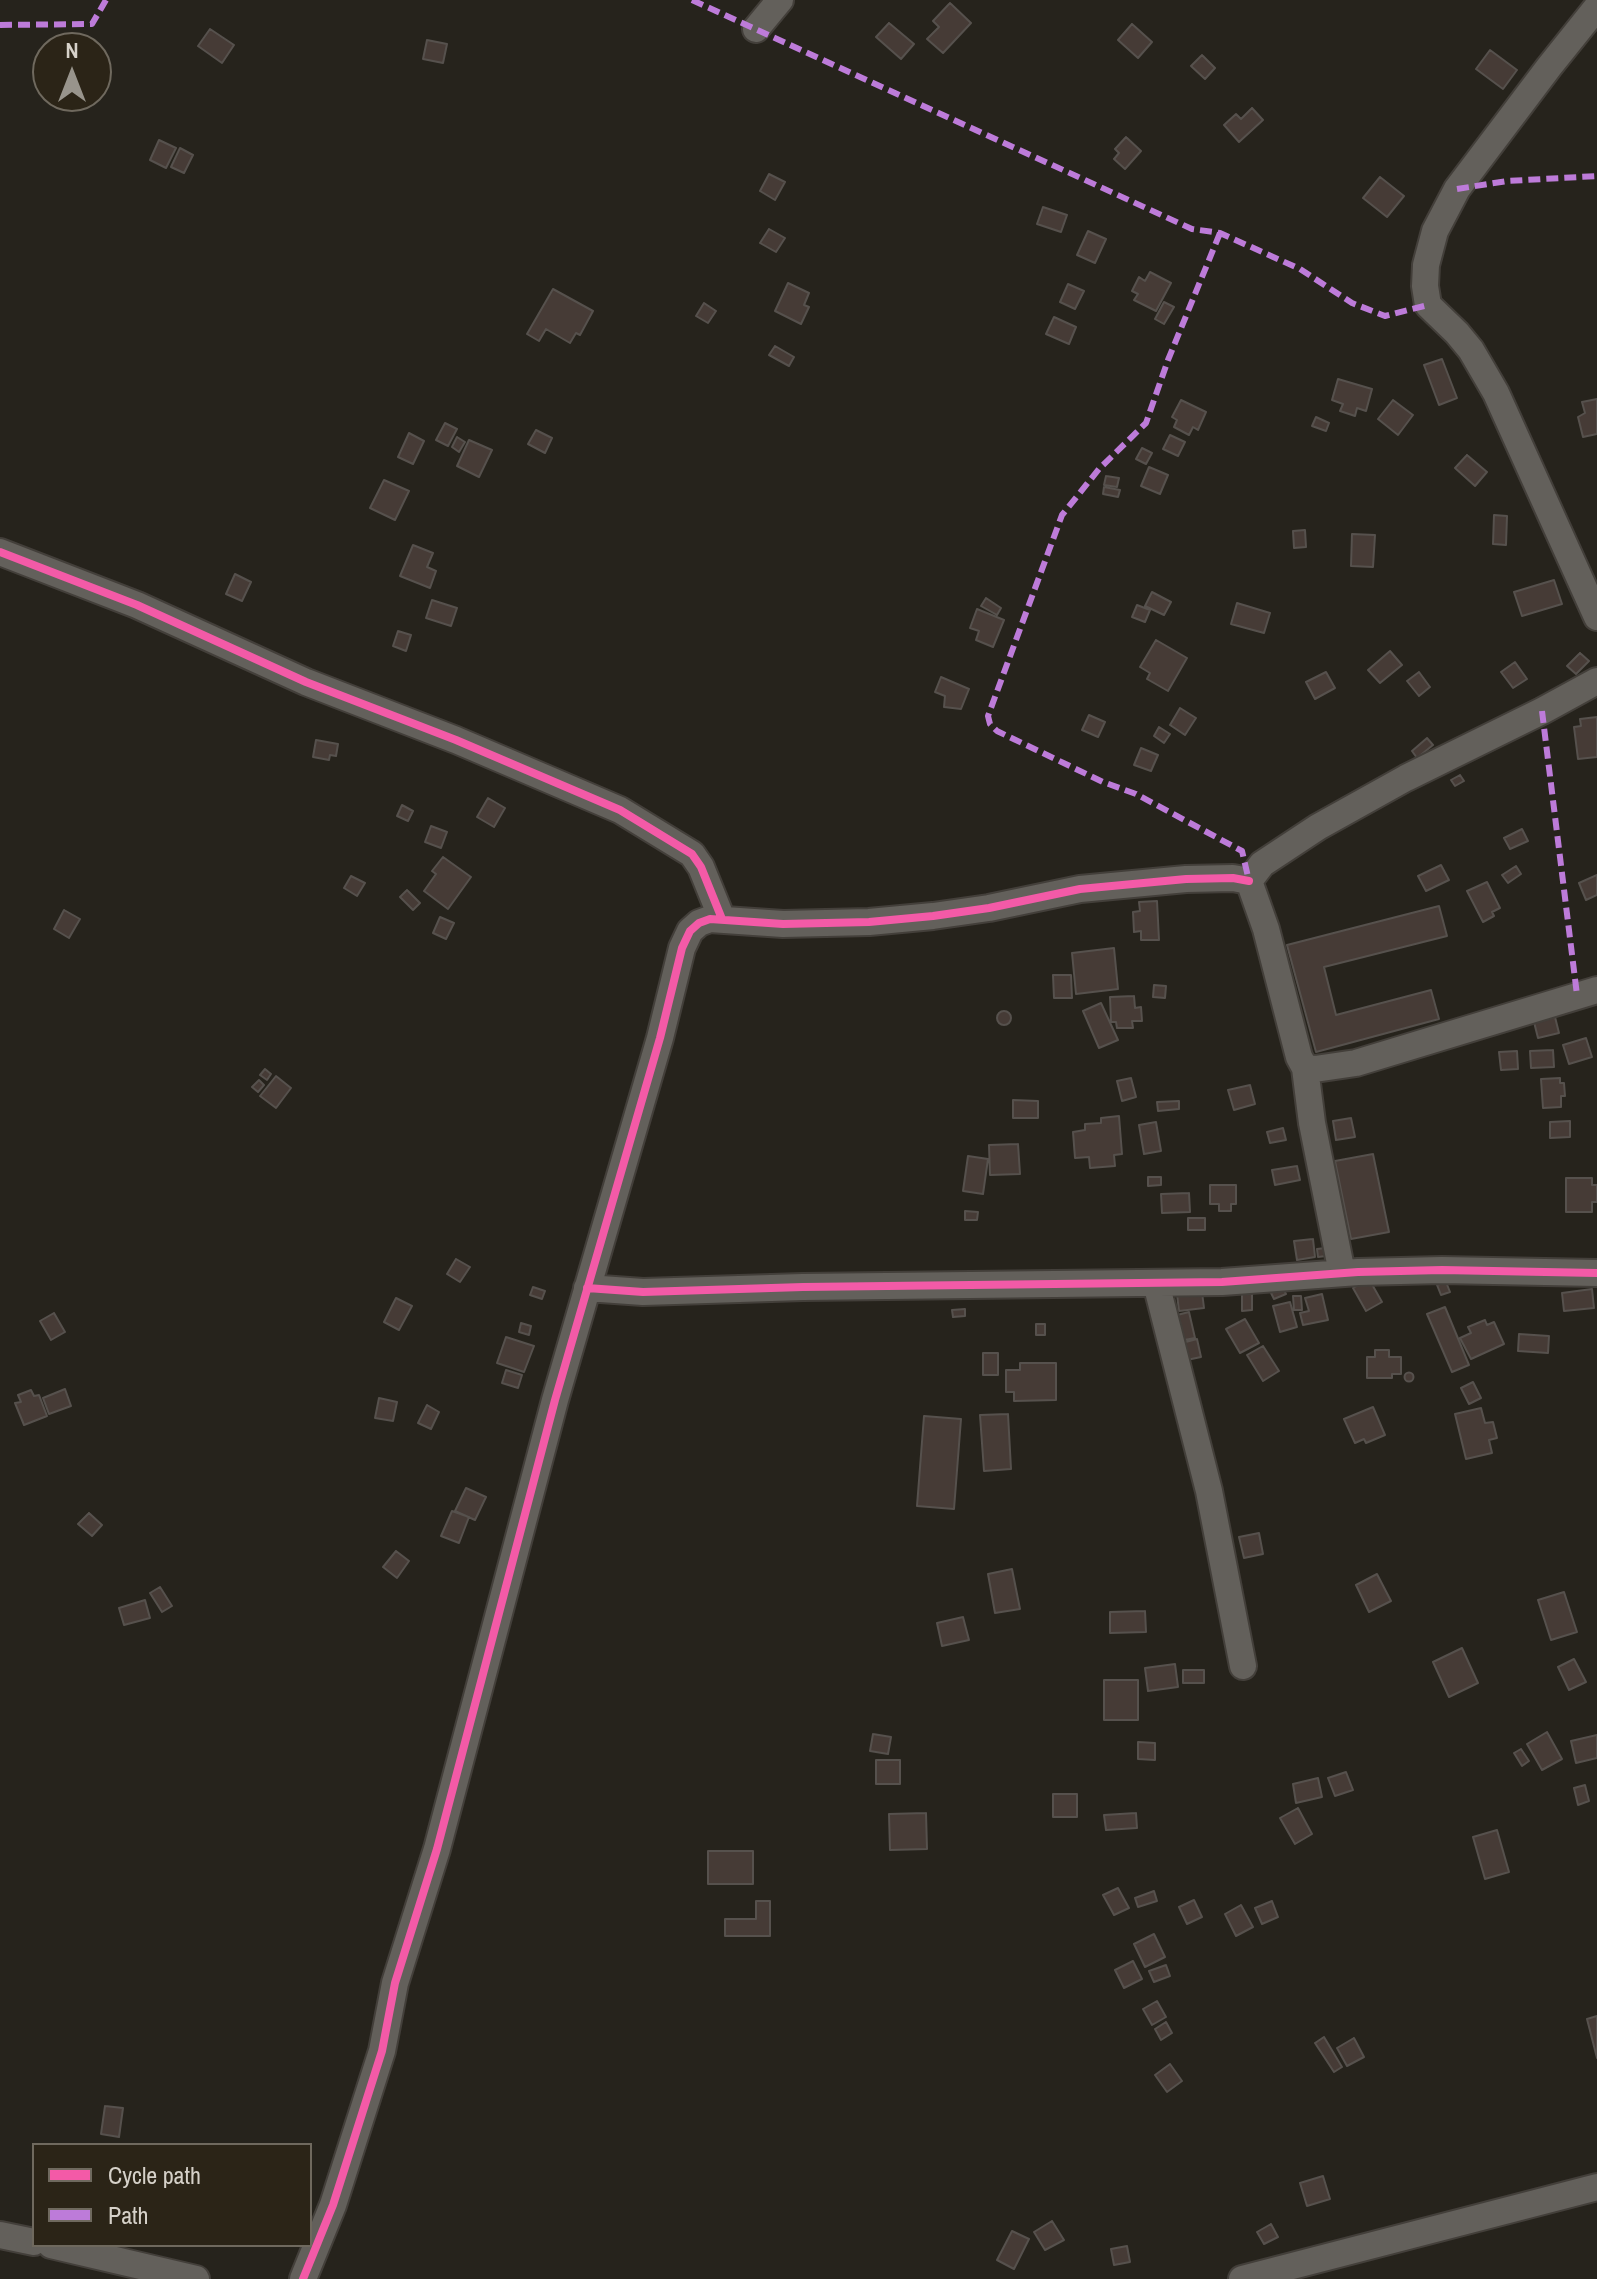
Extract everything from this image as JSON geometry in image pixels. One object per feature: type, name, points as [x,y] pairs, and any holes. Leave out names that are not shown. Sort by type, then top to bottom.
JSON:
[{"type":"street","points":[[756,29],[780,0]]},
{"type":"street","points":[[1597,7],[1457,189],[1435,231],[1426,265],[1425,286],[1428,305],[1471,350],[1496,393],[1597,617]]},
{"type":"street","points":[[0,552],[137,605],[306,682],[456,740],[620,810],[692,854],[701,867],[722,919]]},
{"type":"street","points":[[1249,881],[1262,864],[1318,827],[1406,778],[1597,681]]},
{"type":"street","points":[[303,2279],[333,2205],[382,2051],[395,1983],[437,1849],[555,1400],[660,1038],[682,948],[690,931],[699,923],[722,919],[783,924],[869,922],[989,908],[1080,889],[1186,879],[1233,878],[1249,881]]},
{"type":"street","points":[[1249,881],[1266,929],[1299,1057],[1305,1068],[1312,1123],[1342,1273]]},
{"type":"street","points":[[1305,1068],[1356,1063],[1597,990]]},
{"type":"street","points":[[587,1288],[643,1292],[1222,1282],[1342,1273],[1442,1270],[1597,1273]]},
{"type":"street","points":[[1156,1283],[1209,1491],[1243,1666]]},
{"type":"street","points":[[1242,2279],[1597,2187]]},
{"type":"street","points":[[0,2235],[32,2242]]},
{"type":"street","points":[[60,2247],[196,2279]]},
{"type":"building","points":[[950,3],[971,23],[943,53],[927,39],[939,27],[933,21]]},
{"type":"building","points":[[889,23],[914,44],[901,59],[876,37]]},
{"type":"building","points":[[1132,24],[1152,42],[1138,58],[1118,40]]},
{"type":"building","points":[[210,29],[234,45],[222,63],[198,46]]},
{"type":"building","points":[[427,40],[447,44],[443,63],[423,59]]},
{"type":"building","points":[[1490,50],[1517,70],[1503,89],[1476,69]]},
{"type":"building","points":[[1202,55],[1215,68],[1205,79],[1191,66]]},
{"type":"building","points":[[1252,108],[1263,120],[1239,142],[1224,125],[1236,114],[1241,119]]},
{"type":"building","points":[[1126,137],[1141,151],[1125,169],[1114,159],[1119,153],[1115,149]]},
{"type":"building","points":[[159,140],[176,148],[166,168],[150,160]]},
{"type":"building","points":[[180,148],[193,155],[184,173],[171,167]]},
{"type":"building","points":[[769,174],[785,182],[775,200],[760,191]]},
{"type":"building","points":[[1380,177],[1404,196],[1387,217],[1363,198]]},
{"type":"building","points":[[1043,207],[1067,215],[1061,232],[1037,224]]},
{"type":"building","points":[[769,229],[785,238],[776,252],[760,243]]},
{"type":"building","points":[[1088,231],[1106,239],[1095,263],[1077,255]]},
{"type":"building","points":[[1150,272],[1171,283],[1156,311],[1134,300],[1138,294],[1132,291],[1139,277],[1145,281]]},
{"type":"building","points":[[788,283],[809,293],[804,305],[809,307],[801,324],[775,311]]},
{"type":"building","points":[[1068,284],[1084,291],[1075,309],[1060,302]]},
{"type":"building","points":[[553,289],[593,311],[580,335],[576,333],[570,343],[546,329],[539,341],[527,334]]},
{"type":"building","points":[[1164,302],[1174,307],[1164,324],[1155,319]]},
{"type":"building","points":[[704,303],[716,311],[708,323],[696,316]]},
{"type":"building","points":[[1054,317],[1076,327],[1069,344],[1046,334]]},
{"type":"building","points":[[775,346],[794,357],[789,366],[769,355]]},
{"type":"building","points":[[1442,359],[1457,398],[1439,405],[1424,365]]},
{"type":"building","points":[[1338,379],[1372,389],[1366,411],[1357,408],[1355,416],[1340,411],[1343,404],[1332,400]]},
{"type":"building","points":[[1597,399],[1597,434],[1583,437],[1578,417],[1585,413],[1582,402]]},
{"type":"building","points":[[1181,400],[1206,412],[1198,430],[1193,427],[1189,435],[1174,427],[1177,420],[1172,417]]},
{"type":"building","points":[[1393,400],[1413,415],[1398,435],[1378,419]]},
{"type":"building","points":[[1316,417],[1329,423],[1326,431],[1312,426]]},
{"type":"building","points":[[445,423],[457,429],[448,446],[436,440]]},
{"type":"building","points":[[536,430],[552,438],[545,453],[528,444]]},
{"type":"building","points":[[409,433],[424,441],[413,464],[398,457]]},
{"type":"building","points":[[1170,435],[1185,442],[1178,456],[1163,449]]},
{"type":"building","points":[[457,437],[465,442],[459,452],[452,447]]},
{"type":"building","points":[[469,440],[492,450],[479,477],[457,466]]},
{"type":"building","points":[[1142,448],[1152,453],[1146,464],[1136,459]]},
{"type":"building","points":[[1467,455],[1487,472],[1475,486],[1455,468]]},
{"type":"building","points":[[1149,467],[1168,475],[1160,494],[1141,486]]},
{"type":"building","points":[[1106,476],[1119,478],[1117,487],[1104,485]]},
{"type":"building","points":[[384,480],[409,491],[395,520],[370,508]]},
{"type":"building","points":[[1104,487],[1120,490],[1118,497],[1103,494]]},
{"type":"building","points":[[1494,515],[1507,516],[1506,545],[1493,544]]},
{"type":"building","points":[[1305,530],[1306,547],[1294,548],[1293,531]]},
{"type":"building","points":[[1352,534],[1375,535],[1373,567],[1351,566]]},
{"type":"building","points":[[413,545],[433,553],[427,567],[436,571],[430,588],[400,576]]},
{"type":"building","points":[[235,574],[251,582],[242,601],[226,594]]},
{"type":"building","points":[[1554,580],[1562,604],[1522,616],[1514,592]]},
{"type":"building","points":[[1152,592],[1171,602],[1164,615],[1145,606]]},
{"type":"building","points":[[986,598],[1001,608],[997,615],[981,606]]},
{"type":"building","points":[[432,600],[457,608],[451,626],[426,618]]},
{"type":"building","points":[[1237,603],[1270,613],[1264,633],[1231,624]]},
{"type":"building","points":[[1137,605],[1150,610],[1145,622],[1132,617]]},
{"type":"building","points":[[977,609],[1004,620],[993,647],[976,640],[979,631],[970,628]]},
{"type":"building","points":[[398,631],[411,635],[406,651],[393,646]]},
{"type":"building","points":[[1156,640],[1187,658],[1168,691],[1147,679],[1150,673],[1140,667]]},
{"type":"building","points":[[1390,651],[1402,665],[1380,683],[1368,670]]},
{"type":"building","points":[[1580,653],[1589,661],[1576,674],[1567,666]]},
{"type":"building","points":[[1515,662],[1527,679],[1513,688],[1501,672]]},
{"type":"building","points":[[1326,672],[1335,688],[1315,699],[1306,682]]},
{"type":"building","points":[[1419,672],[1430,687],[1419,696],[1407,681]]},
{"type":"building","points":[[941,677],[969,689],[961,709],[944,707],[945,696],[935,692]]},
{"type":"building","points":[[1180,708],[1196,718],[1185,735],[1170,725]]},
{"type":"building","points":[[1089,715],[1105,722],[1098,737],[1082,730]]},
{"type":"building","points":[[1597,717],[1597,757],[1578,759],[1574,727],[1581,726],[1580,719]]},
{"type":"building","points":[[1159,727],[1170,734],[1164,743],[1154,736]]},
{"type":"building","points":[[1427,738],[1433,745],[1417,758],[1412,751]]},
{"type":"building","points":[[316,740],[338,744],[336,756],[330,755],[329,760],[313,757]]},
{"type":"building","points":[[1141,748],[1158,755],[1151,771],[1134,765]]},
{"type":"building","points":[[1460,775],[1464,781],[1455,786],[1451,780]]},
{"type":"building","points":[[488,798],[505,808],[494,827],[477,817]]},
{"type":"building","points":[[402,805],[413,811],[408,821],[397,816]]},
{"type":"building","points":[[431,826],[447,832],[441,848],[425,842]]},
{"type":"building","points":[[1522,829],[1528,841],[1510,849],[1504,838]]},
{"type":"building","points":[[443,857],[471,877],[448,909],[424,891],[436,874],[432,871]]},
{"type":"building","points":[[1441,865],[1449,880],[1426,891],[1418,876]]},
{"type":"building","points":[[1516,866],[1521,874],[1508,883],[1502,875]]},
{"type":"building","points":[[1597,875],[1597,895],[1586,900],[1579,883]]},
{"type":"building","points":[[351,876],[365,883],[357,896],[344,888]]},
{"type":"building","points":[[1487,882],[1500,908],[1483,922],[1467,891]]},
{"type":"building","points":[[407,890],[420,903],[413,910],[400,897]]},
{"type":"building","points":[[1157,901],[1159,940],[1141,940],[1141,931],[1134,932],[1133,912],[1140,911],[1139,902]]},
{"type":"building","points":[[1439,906],[1447,936],[1324,967],[1336,1015],[1431,990],[1439,1019],[1316,1052],[1287,945]]},
{"type":"building","points":[[64,910],[80,919],[69,938],[54,929]]},
{"type":"building","points":[[440,917],[454,923],[446,939],[433,933]]},
{"type":"building","points":[[1114,948],[1118,989],[1076,994],[1072,953]]},
{"type":"building","points":[[1053,975],[1071,975],[1072,998],[1054,998]]},
{"type":"building","points":[[1154,985],[1166,986],[1165,998],[1153,997]]},
{"type":"building","points":[[1134,996],[1135,1008],[1141,1007],[1142,1021],[1132,1021],[1133,1028],[1117,1028],[1116,1022],[1111,1022],[1110,997]]},
{"type":"building","points":[[1101,1003],[1118,1040],[1099,1048],[1083,1011]]},
{"type":"building","points":[[1004,1011],[1011,1018],[1004,1025],[997,1018]]},
{"type":"building","points":[[1555,1017],[1559,1033],[1538,1038],[1534,1022]]},
{"type":"building","points":[[1586,1038],[1592,1057],[1569,1064],[1563,1045]]},
{"type":"building","points":[[1553,1050],[1554,1067],[1531,1068],[1530,1051]]},
{"type":"building","points":[[1517,1051],[1518,1069],[1501,1070],[1499,1052]]},
{"type":"building","points":[[265,1069],[271,1074],[267,1080],[260,1075]]},
{"type":"building","points":[[276,1076],[291,1088],[276,1108],[260,1096]]},
{"type":"building","points":[[1131,1078],[1136,1097],[1122,1101],[1117,1081]]},
{"type":"building","points":[[1560,1078],[1560,1083],[1564,1083],[1565,1096],[1561,1096],[1561,1107],[1543,1108],[1541,1079]]},
{"type":"building","points":[[259,1080],[264,1085],[258,1092],[252,1087]]},
{"type":"building","points":[[1250,1085],[1255,1104],[1234,1110],[1228,1090]]},
{"type":"building","points":[[1013,1100],[1038,1101],[1038,1118],[1013,1118]]},
{"type":"building","points":[[1179,1101],[1179,1109],[1158,1111],[1157,1102]]},
{"type":"building","points":[[1119,1116],[1122,1154],[1114,1155],[1115,1166],[1090,1168],[1089,1157],[1075,1158],[1073,1132],[1085,1130],[1085,1124],[1101,1123],[1101,1118]]},
{"type":"building","points":[[1351,1118],[1355,1137],[1336,1140],[1333,1121]]},
{"type":"building","points":[[1570,1121],[1570,1137],[1550,1138],[1550,1122]]},
{"type":"building","points":[[1156,1122],[1161,1151],[1144,1154],[1139,1125]]},
{"type":"building","points":[[1283,1128],[1286,1140],[1270,1143],[1267,1132]]},
{"type":"building","points":[[1018,1144],[1020,1174],[990,1175],[989,1145]]},
{"type":"building","points":[[1373,1154],[1389,1232],[1351,1239],[1335,1161]]},
{"type":"building","points":[[968,1156],[988,1159],[983,1194],[963,1191]]},
{"type":"building","points":[[1297,1166],[1300,1180],[1275,1185],[1272,1170]]},
{"type":"building","points":[[1148,1177],[1161,1177],[1161,1185],[1148,1186]]},
{"type":"building","points":[[1566,1178],[1592,1178],[1592,1185],[1597,1185],[1597,1202],[1592,1202],[1592,1212],[1566,1212]]},
{"type":"building","points":[[1210,1185],[1236,1185],[1236,1204],[1231,1204],[1231,1211],[1219,1211],[1219,1204],[1210,1204]]},
{"type":"building","points":[[1189,1193],[1190,1212],[1162,1213],[1161,1194]]},
{"type":"building","points":[[965,1211],[978,1212],[977,1220],[965,1220]]},
{"type":"building","points":[[1188,1218],[1205,1218],[1205,1230],[1188,1230]]},
{"type":"building","points":[[1313,1239],[1315,1257],[1297,1260],[1294,1241]]},
{"type":"building","points":[[1325,1248],[1326,1256],[1318,1257],[1317,1249]]},
{"type":"building","points":[[456,1259],[470,1267],[460,1282],[447,1274]]},
{"type":"building","points":[[1369,1279],[1382,1302],[1366,1311],[1353,1288]]},
{"type":"building","points":[[1446,1282],[1450,1292],[1441,1295],[1437,1285]]},
{"type":"building","points":[[533,1287],[545,1291],[542,1299],[530,1295]]},
{"type":"building","points":[[1283,1288],[1286,1294],[1274,1299],[1271,1293]]},
{"type":"building","points":[[1592,1289],[1594,1308],[1564,1311],[1562,1293]]},
{"type":"building","points":[[1202,1292],[1204,1308],[1179,1311],[1177,1294]]},
{"type":"building","points":[[1242,1294],[1252,1294],[1252,1310],[1242,1311]]},
{"type":"building","points":[[1322,1294],[1328,1320],[1303,1325],[1300,1313],[1309,1311],[1305,1298]]},
{"type":"building","points":[[1293,1296],[1301,1296],[1302,1310],[1294,1310]]},
{"type":"building","points":[[396,1298],[412,1306],[399,1330],[384,1322]]},
{"type":"building","points":[[1290,1302],[1297,1327],[1280,1332],[1273,1306]]},
{"type":"building","points":[[1445,1307],[1469,1365],[1452,1372],[1427,1314]]},
{"type":"building","points":[[965,1309],[965,1316],[953,1317],[952,1310]]},
{"type":"building","points":[[1189,1312],[1195,1338],[1179,1341],[1173,1316]]},
{"type":"building","points":[[54,1313],[65,1332],[51,1340],[40,1321]]},
{"type":"building","points":[[1245,1319],[1259,1343],[1240,1353],[1226,1329]]},
{"type":"building","points":[[1485,1320],[1487,1325],[1494,1322],[1504,1344],[1471,1359],[1460,1338],[1471,1333],[1468,1327]]},
{"type":"building","points":[[521,1323],[531,1326],[529,1335],[519,1332]]},
{"type":"building","points":[[1036,1324],[1045,1324],[1045,1335],[1036,1335]]},
{"type":"building","points":[[1519,1334],[1549,1336],[1548,1353],[1518,1351]]},
{"type":"building","points":[[506,1337],[534,1346],[524,1372],[497,1363]]},
{"type":"building","points":[[1197,1339],[1201,1357],[1182,1361],[1178,1344]]},
{"type":"building","points":[[1263,1346],[1279,1371],[1263,1381],[1247,1355]]},
{"type":"building","points":[[1375,1350],[1389,1350],[1389,1357],[1401,1357],[1401,1374],[1392,1374],[1392,1378],[1367,1378],[1367,1357],[1375,1357]]},
{"type":"building","points":[[983,1353],[998,1353],[998,1375],[983,1375]]},
{"type":"building","points":[[1020,1363],[1056,1363],[1056,1400],[1014,1401],[1014,1392],[1006,1392],[1006,1370],[1020,1370]]},
{"type":"building","points":[[506,1370],[522,1375],[518,1388],[502,1383]]},
{"type":"building","points":[[1409,1372],[1414,1377],[1409,1382],[1404,1377]]},
{"type":"building","points":[[1473,1382],[1481,1398],[1469,1404],[1461,1388]]},
{"type":"building","points":[[65,1389],[71,1406],[49,1414],[43,1398]]},
{"type":"building","points":[[31,1390],[34,1396],[39,1395],[47,1416],[24,1425],[15,1403],[21,1402],[18,1395]]},
{"type":"building","points":[[379,1398],[397,1402],[393,1421],[375,1418]]},
{"type":"building","points":[[427,1405],[439,1412],[431,1429],[418,1423]]},
{"type":"building","points":[[1373,1407],[1385,1435],[1366,1443],[1364,1439],[1355,1443],[1344,1419]]},
{"type":"building","points":[[1481,1408],[1485,1423],[1493,1422],[1497,1438],[1489,1440],[1492,1453],[1466,1459],[1455,1414]]},
{"type":"building","points":[[1008,1414],[1011,1469],[984,1471],[980,1415]]},
{"type":"building","points":[[924,1416],[961,1419],[954,1509],[917,1506]]},
{"type":"building","points":[[466,1488],[486,1497],[475,1520],[455,1511]]},
{"type":"building","points":[[452,1511],[469,1517],[459,1543],[441,1536]]},
{"type":"building","points":[[89,1513],[102,1525],[92,1536],[78,1524]]},
{"type":"building","points":[[1259,1533],[1263,1554],[1244,1558],[1239,1537]]},
{"type":"building","points":[[396,1551],[409,1561],[397,1578],[383,1567]]},
{"type":"building","points":[[1012,1569],[1020,1609],[995,1613],[988,1574]]},
{"type":"building","points":[[1377,1574],[1391,1601],[1369,1612],[1356,1585]]},
{"type":"building","points":[[160,1587],[172,1606],[162,1612],[150,1593]]},
{"type":"building","points":[[1564,1592],[1577,1632],[1551,1640],[1538,1600]]},
{"type":"building","points":[[145,1600],[150,1618],[124,1625],[119,1608]]},
{"type":"building","points":[[1145,1611],[1146,1632],[1110,1633],[1110,1612]]},
{"type":"building","points":[[963,1617],[969,1640],[942,1646],[937,1623]]},
{"type":"building","points":[[1462,1648],[1478,1683],[1449,1697],[1433,1662]]},
{"type":"building","points":[[1574,1659],[1586,1682],[1569,1690],[1558,1667]]},
{"type":"building","points":[[1175,1664],[1178,1687],[1148,1691],[1145,1668]]},
{"type":"building","points":[[1183,1670],[1204,1670],[1204,1683],[1183,1683]]},
{"type":"building","points":[[1104,1680],[1138,1680],[1138,1720],[1104,1720]]},
{"type":"building","points":[[1547,1732],[1562,1759],[1542,1770],[1527,1744]]},
{"type":"building","points":[[873,1734],[891,1737],[888,1754],[870,1751]]},
{"type":"building","points":[[1597,1735],[1597,1758],[1576,1763],[1571,1741]]},
{"type":"building","points":[[1138,1742],[1155,1743],[1155,1760],[1138,1759]]},
{"type":"building","points":[[1521,1749],[1529,1761],[1522,1766],[1514,1753]]},
{"type":"building","points":[[876,1760],[900,1760],[900,1784],[876,1784]]},
{"type":"building","points":[[1346,1772],[1353,1790],[1335,1796],[1328,1778]]},
{"type":"building","points":[[1318,1778],[1322,1797],[1296,1803],[1293,1784]]},
{"type":"building","points":[[1585,1785],[1589,1801],[1578,1805],[1574,1788]]},
{"type":"building","points":[[1053,1794],[1077,1794],[1077,1817],[1053,1817]]},
{"type":"building","points":[[1298,1808],[1312,1834],[1295,1844],[1280,1818]]},
{"type":"building","points":[[926,1813],[927,1849],[890,1850],[889,1814]]},
{"type":"building","points":[[1136,1813],[1137,1828],[1106,1830],[1104,1815]]},
{"type":"building","points":[[1497,1830],[1509,1872],[1485,1879],[1473,1837]]},
{"type":"building","points":[[708,1851],[753,1851],[753,1884],[708,1884]]},
{"type":"building","points":[[1118,1888],[1129,1908],[1114,1915],[1103,1895]]},
{"type":"building","points":[[1154,1891],[1157,1901],[1138,1907],[1135,1898]]},
{"type":"building","points":[[1194,1900],[1202,1917],[1187,1924],[1179,1907]]},
{"type":"building","points":[[756,1901],[770,1901],[770,1936],[725,1936],[725,1919],[756,1919]]},
{"type":"building","points":[[1272,1901],[1278,1917],[1262,1924],[1255,1908]]},
{"type":"building","points":[[1241,1905],[1253,1927],[1236,1936],[1225,1914]]},
{"type":"building","points":[[1154,1934],[1165,1957],[1145,1967],[1134,1944]]},
{"type":"building","points":[[1133,1961],[1142,1979],[1124,1988],[1115,1970]]},
{"type":"building","points":[[1166,1965],[1170,1976],[1154,1982],[1149,1971]]},
{"type":"building","points":[[1157,2001],[1166,2017],[1152,2025],[1143,2009]]},
{"type":"building","points":[[1597,2016],[1597,2058],[1587,2019]]},
{"type":"building","points":[[1166,2022],[1172,2033],[1161,2040],[1155,2029]]},
{"type":"building","points":[[1324,2037],[1342,2067],[1334,2072],[1315,2043]]},
{"type":"building","points":[[1354,2038],[1364,2057],[1347,2066],[1337,2048]]},
{"type":"building","points":[[1170,2064],[1182,2081],[1167,2092],[1155,2075]]},
{"type":"building","points":[[105,2106],[123,2108],[119,2137],[101,2134]]},
{"type":"building","points":[[1323,2176],[1330,2199],[1307,2206],[1300,2183]]},
{"type":"building","points":[[1052,2221],[1064,2240],[1045,2250],[1034,2232]]},
{"type":"building","points":[[1271,2224],[1278,2237],[1264,2244],[1257,2232]]},
{"type":"building","points":[[1012,2231],[1029,2239],[1014,2269],[997,2260]]},
{"type":"building","points":[[1127,2246],[1130,2262],[1114,2265],[1111,2249]]},
{"type":"marked path","points":[[0,25],[92,24],[106,0]]},
{"type":"marked path","points":[[692,0],[1192,229],[1220,233],[1300,269],[1352,303],[1385,316],[1428,305]]},
{"type":"marked path","points":[[1457,189],[1507,181],[1597,176]]},
{"type":"marked path","points":[[1220,233],[1146,423],[1099,469],[1062,515],[988,716],[990,724],[997,731],[1103,782],[1136,794],[1242,851],[1249,881]]},
{"type":"marked path","points":[[1542,711],[1577,995]]},
{"type":"cycle path","points":[[0,552],[137,605],[306,682],[456,740],[620,810],[692,854],[701,867],[722,919]]},
{"type":"cycle path","points":[[303,2279],[333,2205],[382,2051],[395,1983],[437,1849],[555,1400],[660,1038],[682,948],[690,931],[710,919],[783,924],[869,922],[989,908],[1080,889],[1186,879],[1233,878],[1249,881]]},
{"type":"cycle path","points":[[587,1288],[643,1292],[1222,1282],[1358,1272],[1442,1270],[1597,1273]]}]
